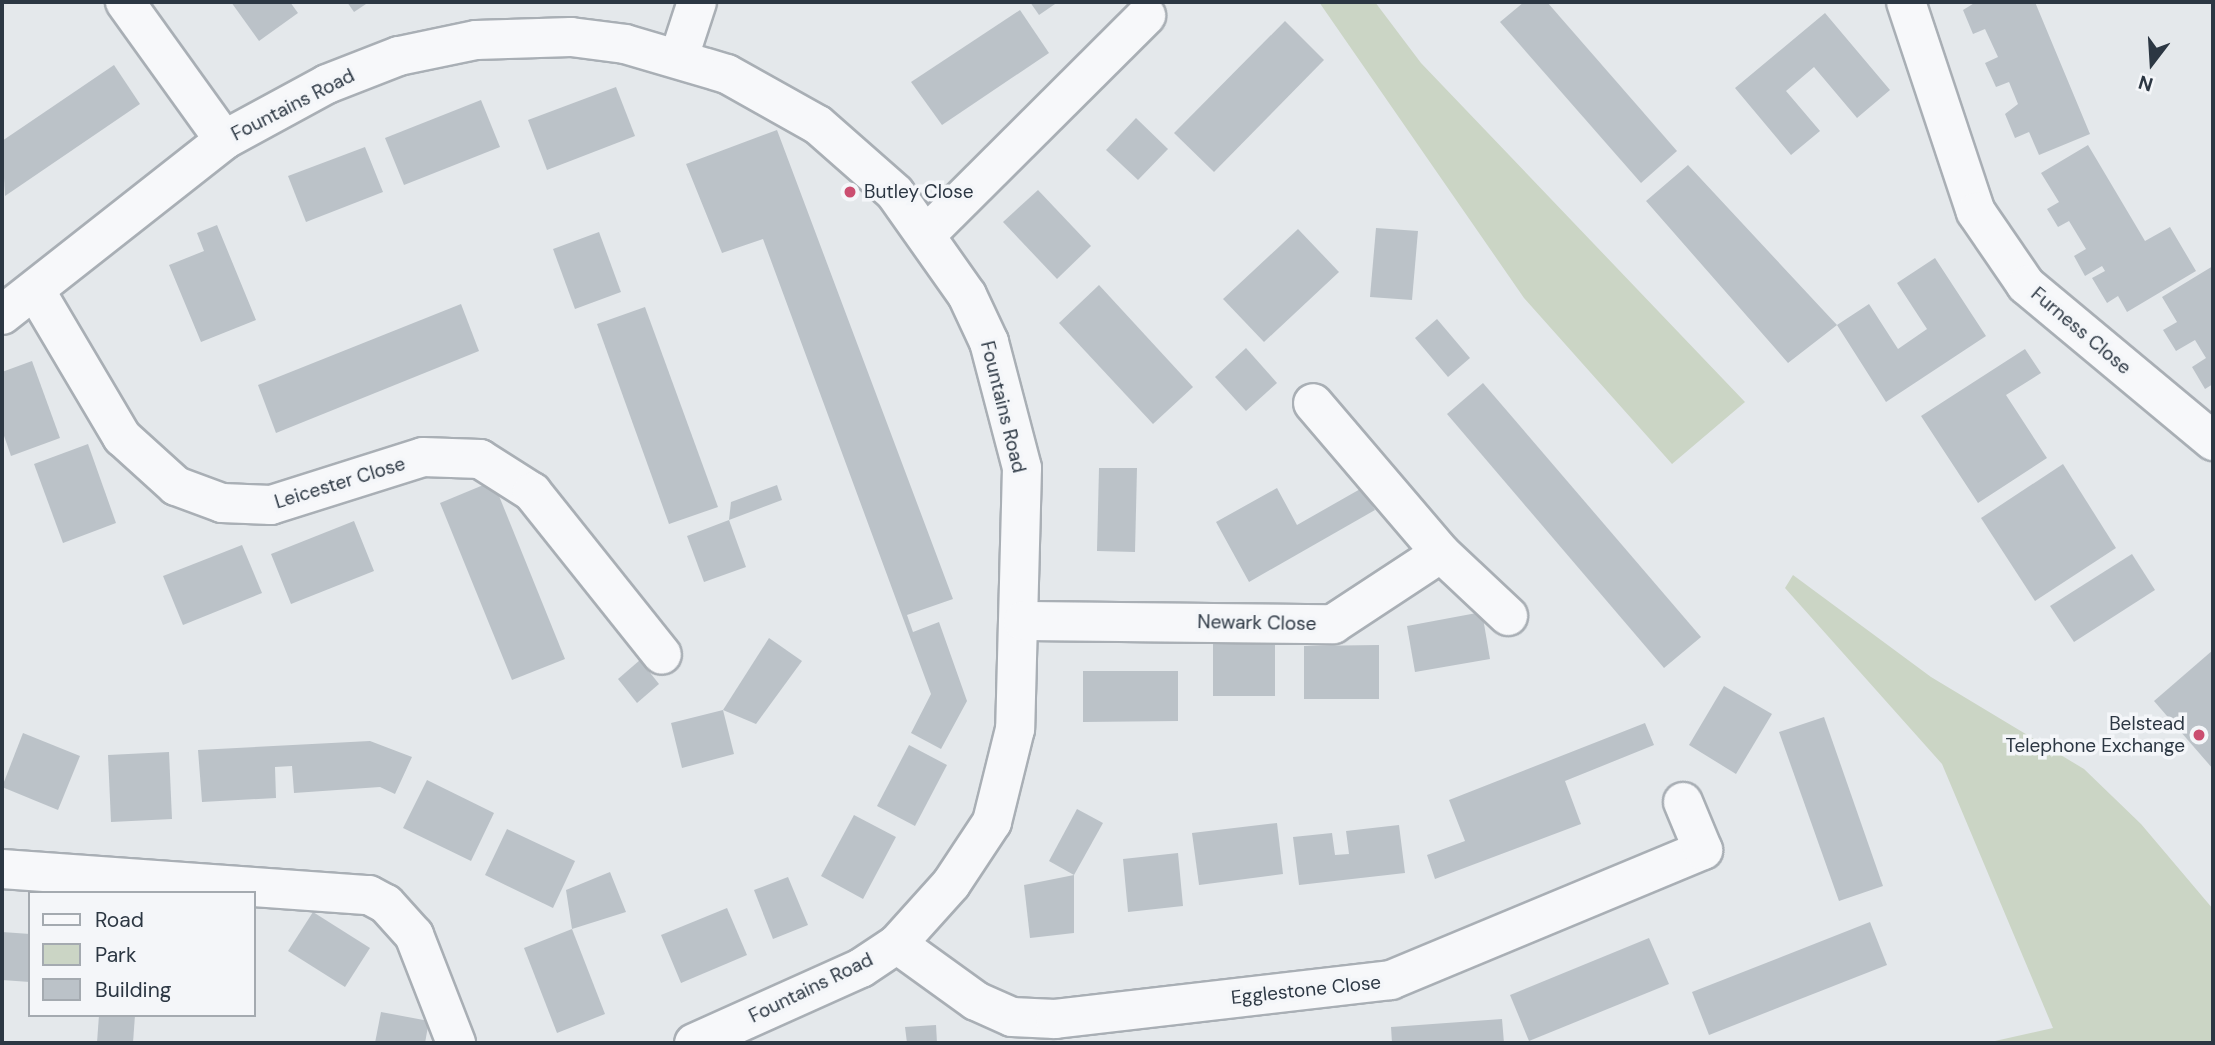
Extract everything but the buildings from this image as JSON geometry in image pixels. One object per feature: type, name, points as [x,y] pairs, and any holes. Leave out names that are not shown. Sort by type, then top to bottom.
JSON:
[{"type":"street","points":[[125,2],[224,140]]},
{"type":"street","points":[[679,57],[697,2]]},
{"type":"street","name":"Furness Close","points":[[1906,2],[1976,212],[2026,285],[2213,441]]},
{"type":"street","points":[[928,233],[1146,16]]},
{"type":"street","name":"Fountains Road","points":[[2,315],[224,140],[327,84],[438,46],[571,37],[679,57],[774,97],[818,125],[877,175],[928,233],[989,342],[1022,468],[1023,621],[1015,729],[992,822],[951,884],[897,944],[861,968],[694,1043]]},
{"type":"street","name":"Leicester Close","points":[[35,290],[122,437],[176,486],[222,503],[271,505],[423,457],[480,459],[532,492],[662,655]]},
{"type":"street","points":[[1313,402],[1441,553],[1508,616]]},
{"type":"street","name":"Newark Close","points":[[1023,621],[1333,624],[1441,553]]},
{"type":"street","name":"Egglestone Close","points":[[897,944],[976,1001],[1012,1017],[1055,1018],[1391,980],[1703,850],[1683,802]]},
{"type":"street","points":[[2,869],[369,895],[386,904],[414,935],[456,1043]]},
{"type":"green space","points":[[1319,2],[1375,2],[1421,63],[1745,402],[1672,464],[1524,298]]},
{"type":"green space","points":[[1793,575],[1931,677],[2084,769],[2141,824],[2213,909],[2213,1043],[1986,1043],[2053,1028],[1942,764],[1785,588]]},
{"type":"place","name":"Butley Close","points":[[850,192]]},
{"type":"place","name":"Belstead Telephone Exchange","points":[[2199,735]]}]
